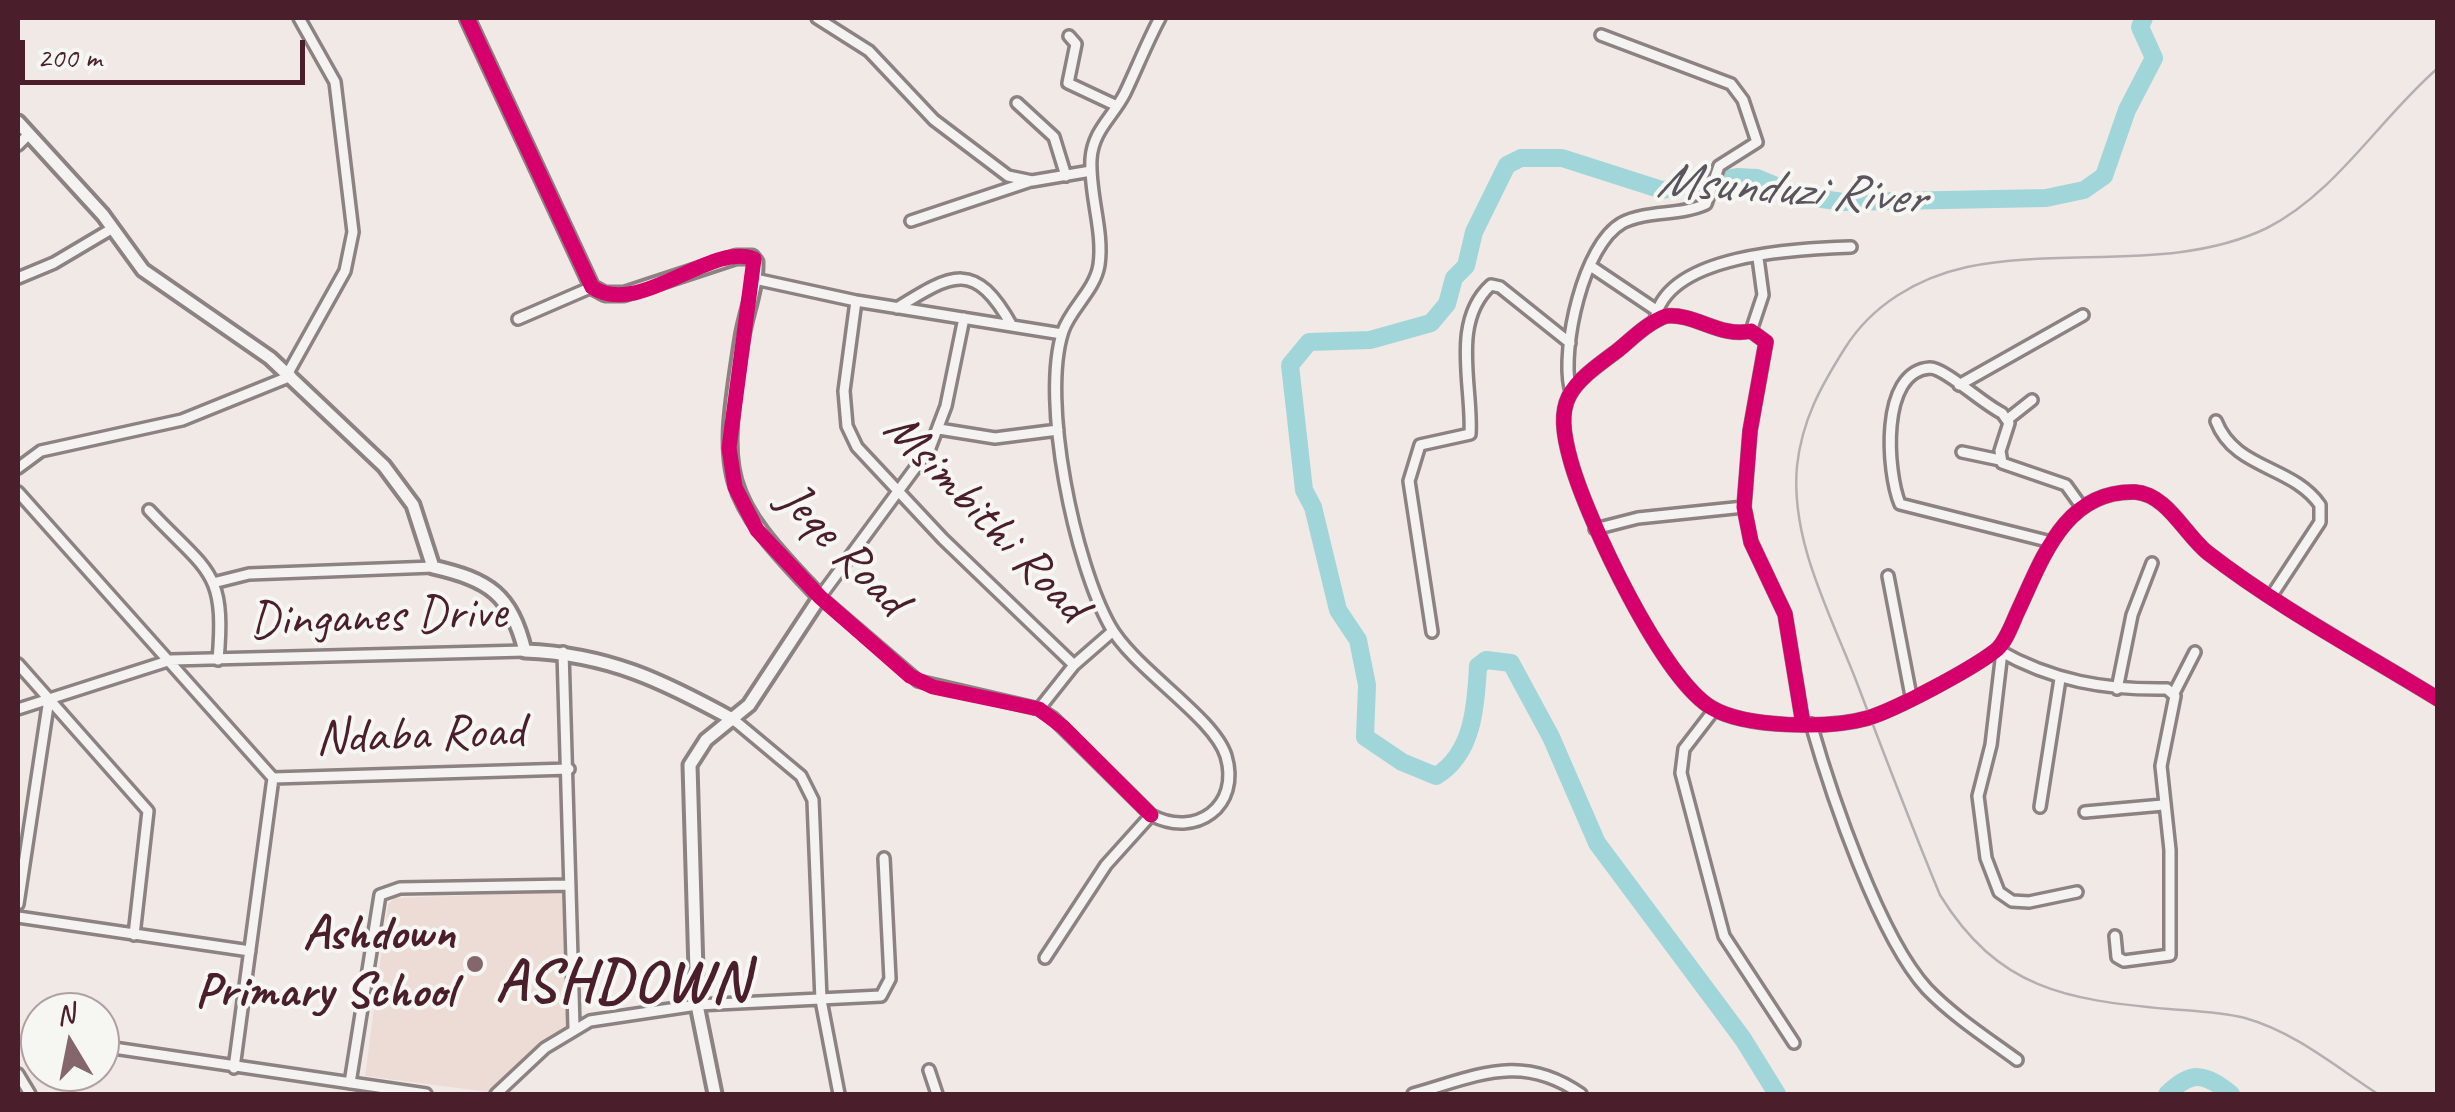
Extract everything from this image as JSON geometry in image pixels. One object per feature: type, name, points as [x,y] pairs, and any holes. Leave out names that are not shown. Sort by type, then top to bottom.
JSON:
[{"type":"street","points":[[18,468],[40,451],[182,420],[289,375],[345,271],[352,244],[352,204],[335,82],[299,18]]},
{"type":"street","points":[[467,18],[592,286],[606,294],[624,294],[747,256],[755,260],[755,280],[856,301],[1062,334]]},
{"type":"street","points":[[817,18],[869,52],[934,120],[980,151],[1002,172],[1032,181]]},
{"type":"street","points":[[1113,631],[1074,665],[1038,710],[1063,727],[1151,815],[1180,824],[1212,816],[1228,783],[1225,753],[1113,631],[1076,533],[1058,430],[1062,334],[1098,270],[1091,172],[1094,140],[1117,106],[1160,18]]},
{"type":"street","points":[[1602,35],[1724,81],[1738,90],[1756,142],[1719,166],[1706,204],[1623,222],[1608,237],[1576,303],[1566,367],[1570,388],[1563,410],[1566,445],[1595,529],[1683,681],[1714,710],[1734,717],[1807,724],[1870,717],[2000,651]]},
{"type":"street","points":[[1069,36],[1076,44],[1068,83],[1117,106]]},
{"type":"street","points":[[1017,103],[1054,138],[1066,176]]},
{"type":"street","points":[[18,122],[113,228],[151,277],[237,332],[289,375],[403,489],[418,516],[433,566]]},
{"type":"street","points":[[18,144],[29,134]]},
{"type":"street","points":[[911,221],[1032,181],[1091,172]]},
{"type":"street","points":[[18,278],[54,264],[113,228]]},
{"type":"street","points":[[1570,388],[1656,315],[1662,296],[1690,274],[1758,258],[1851,247]]},
{"type":"street","points":[[1751,331],[1764,296],[1758,258]]},
{"type":"street","points":[[1592,267],[1656,315],[1683,316],[1727,333],[1751,331],[1764,338],[1766,352],[1750,432],[1744,507],[1751,542],[1785,614],[1807,724],[1858,858],[1916,975],[1943,1004],[2017,1060]]},
{"type":"street","points":[[896,308],[944,280],[967,278],[994,294],[1012,326]]},
{"type":"street","name":"Jeqe Road","points":[[755,280],[731,408],[732,474],[757,530],[820,597],[918,681],[1038,710]]},
{"type":"street","points":[[518,319],[592,286]]},
{"type":"street","points":[[1432,632],[1409,474],[1420,445],[1470,434],[1465,369],[1471,324],[1480,299],[1489,286],[1496,286],[1570,343]]},
{"type":"street","name":"Msimbithi Road","points":[[856,301],[845,372],[847,426],[865,457],[1074,665]]},
{"type":"street","points":[[1959,385],[2083,315]]},
{"type":"street","points":[[715,1094],[697,1005],[690,765],[706,740],[734,720],[764,686],[820,597],[900,492],[939,429],[964,318]]},
{"type":"street","points":[[2008,419],[1932,368],[1914,376],[1900,391],[1890,424],[1900,504],[2051,542]]},
{"type":"street","points":[[2000,460],[2008,419],[2032,400]]},
{"type":"street","points":[[2216,422],[2234,451],[2294,481],[2320,505],[2320,522],[2272,595]]},
{"type":"street","points":[[939,429],[995,438],[1058,430]]},
{"type":"street","points":[[1962,452],[2000,460],[2066,485],[2081,506]]},
{"type":"street","points":[[18,492],[273,778],[234,1068]]},
{"type":"street","points":[[2077,892],[2040,901],[2012,901],[1999,892],[1986,858],[1978,796],[1991,745],[2000,651],[2051,542],[2081,506],[2108,495],[2151,496],[2208,553],[2438,700]]},
{"type":"street","points":[[1595,529],[1638,518],[1744,507]]},
{"type":"street","points":[[149,510],[218,582],[222,612],[218,660]]},
{"type":"street","points":[[2117,689],[2132,615],[2152,563]]},
{"type":"street","points":[[218,582],[249,574],[433,566],[500,595],[515,613],[525,651]]},
{"type":"street","points":[[1888,576],[1911,696]]},
{"type":"street","name":"Dinganes Drive","points":[[18,709],[171,660],[525,651],[594,657],[642,674],[734,720]]},
{"type":"street","points":[[2000,651],[2060,679],[2117,689],[2167,689],[2174,694]]},
{"type":"street","points":[[562,652],[569,768],[574,1026]]},
{"type":"street","points":[[2116,936],[2117,957],[2124,962],[2170,954],[2170,850],[2161,766],[2174,694],[2195,652]]},
{"type":"street","points":[[18,664],[148,811],[134,935]]},
{"type":"street","points":[[2040,807],[2060,679]]},
{"type":"street","points":[[18,904],[50,699]]},
{"type":"street","points":[[1714,710],[1684,748],[1681,772],[1724,936],[1794,1043]]},
{"type":"street","points":[[734,720],[801,776],[813,800],[821,1000],[840,1094]]},
{"type":"street","name":"Ndaba Road","points":[[273,778],[569,768]]},
{"type":"street","points":[[2084,812],[2163,805]]},
{"type":"street","points":[[1045,958],[1106,865],[1151,815]]},
{"type":"street","points":[[496,1094],[574,1026],[697,1005],[874,998],[888,989],[884,858]]},
{"type":"street","points":[[350,1083],[380,895],[400,888],[570,884]]},
{"type":"street","points":[[18,917],[250,951]]},
{"type":"street","points":[[120,1049],[426,1094]]},
{"type":"street","points":[[1413,1094],[1521,1069],[1565,1083],[1581,1094]]},
{"type":"street","points":[[929,1070],[937,1094]]},
{"type":"street","points":[[18,1074],[30,1094]]},
{"type":"street","points":[[1557,1094],[1565,1083]]},
{"type":"shaded area","name":"Ashdown Primary School","points":[[567,892],[571,1024],[530,1052],[489,1092],[365,1076],[388,905],[394,898]]},
{"type":"waterway","name":"Msunduzi River","points":[[1777,1094],[1743,1039],[1597,843],[1551,737],[1511,663],[1486,660],[1478,666],[1474,713],[1465,742],[1448,767],[1436,776],[1402,762],[1365,737],[1367,685],[1358,640],[1338,610],[1313,507],[1304,490],[1290,365],[1309,342],[1370,340],[1431,323],[1447,304],[1454,278],[1466,266],[1474,232],[1507,165],[1521,158],[1562,158],[1662,190],[1737,177],[1757,178],[1801,196],[1843,202],[2046,198],[2084,190],[2104,176],[2127,110],[2154,58],[2140,27],[2144,18]]},
{"type":"waterway","name":"Msunduzi River","points":[[2167,1094],[2184,1081],[2198,1077],[2213,1081],[2231,1094]]},
{"type":"railway","points":[[2378,1094],[2298,1041],[2245,1018],[2098,1001],[2038,984],[2011,970],[1962,927],[1940,895],[1815,577],[1800,522],[1797,466],[1808,418],[1836,362],[1868,319],[1897,296],[1931,278],[1967,267],[2004,261],[2195,250],[2267,228],[2315,195],[2438,68]]},
{"type":"cycle path","points":[[467,18],[592,287],[611,294],[631,294],[717,260],[737,256],[754,259],[729,448],[735,487],[757,530],[820,597],[910,676],[933,687],[1039,709],[1063,727],[1151,815]]},
{"type":"cycle path","points":[[1803,724],[1785,614],[1751,542],[1744,507],[1750,431],[1766,342],[1751,331],[1728,331],[1666,316],[1640,331],[1576,385],[1565,409],[1566,441],[1593,520],[1629,596],[1671,665],[1712,708],[1766,723],[1788,725],[1832,724],[1868,718],[1914,698],[1999,648],[2047,551],[2073,515],[2111,494],[2135,492],[2166,507],[2208,553],[2263,592],[2438,699]]},
{"type":"place","name":"Ashdown Primary School","points":[[475,964]]},
{"type":"district","name":"ASHDOWN","points":[[623,984]]}]
